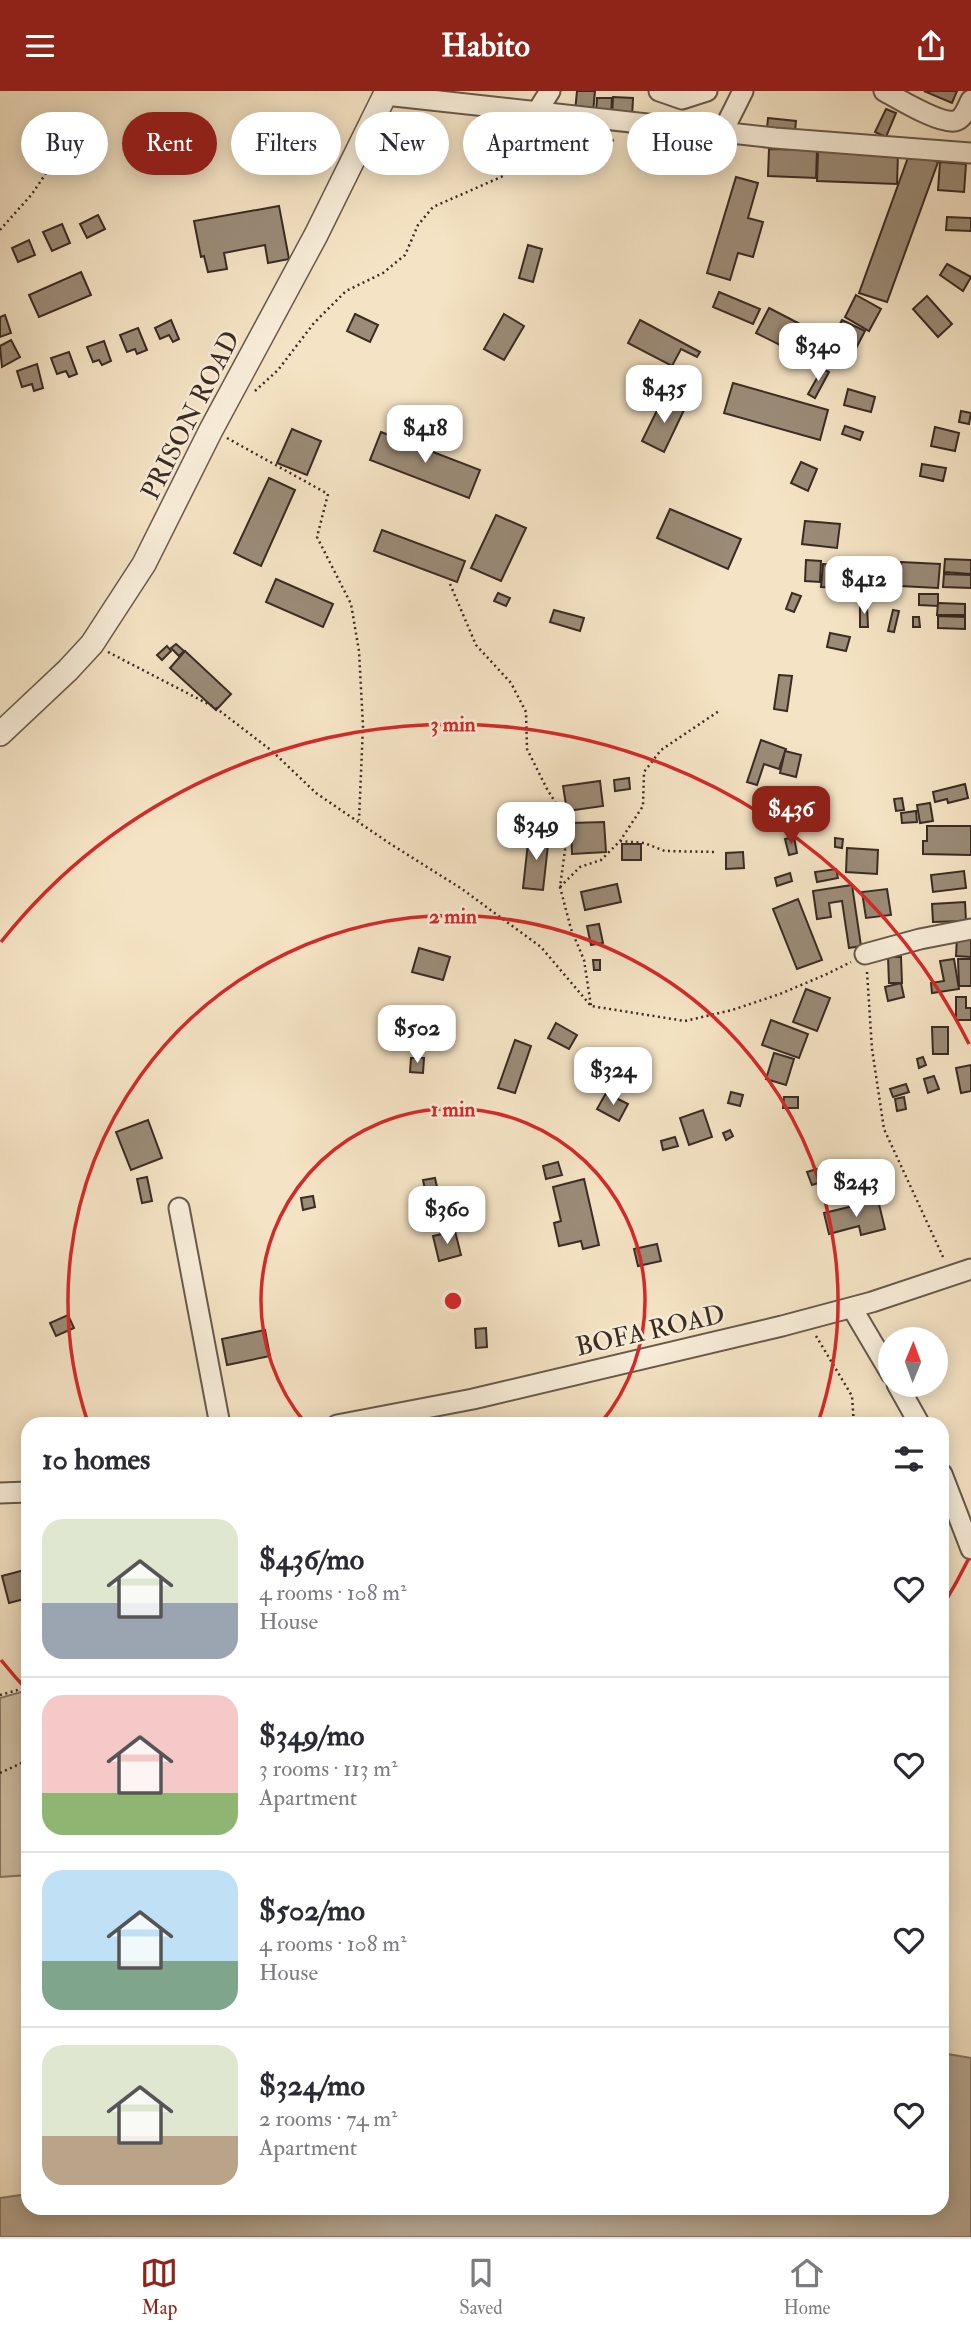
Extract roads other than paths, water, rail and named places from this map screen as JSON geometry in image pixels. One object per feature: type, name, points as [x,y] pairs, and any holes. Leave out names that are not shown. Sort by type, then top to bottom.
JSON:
[{"type":"street","points":[[538,110],[550,91]]},
{"type":"street","points":[[659,91],[682,99],[707,91]]},
{"type":"street","points":[[732,112],[743,91]]},
{"type":"street","points":[[884,91],[940,119],[953,121],[962,117],[971,100]]},
{"type":"street","points":[[386,93],[627,120]]},
{"type":"street","name":"PRISON ROAD","points":[[0,734],[92,645],[144,564],[211,430],[316,235],[386,93]]},
{"type":"street","points":[[737,133],[971,153]]},
{"type":"street","points":[[866,954],[971,929]]},
{"type":"street","points":[[179,1208],[218,1417]]},
{"type":"street","name":"BOFA ROAD","points":[[379,1417],[473,1399],[806,1320],[852,1308],[971,1269]]},
{"type":"street","points":[[852,1308],[878,1352]]},
{"type":"street","points":[[904,1397],[916,1417]]},
{"type":"street","points":[[949,1491],[971,1549]]},
{"type":"street","points":[[0,1493],[21,1492]]}]
